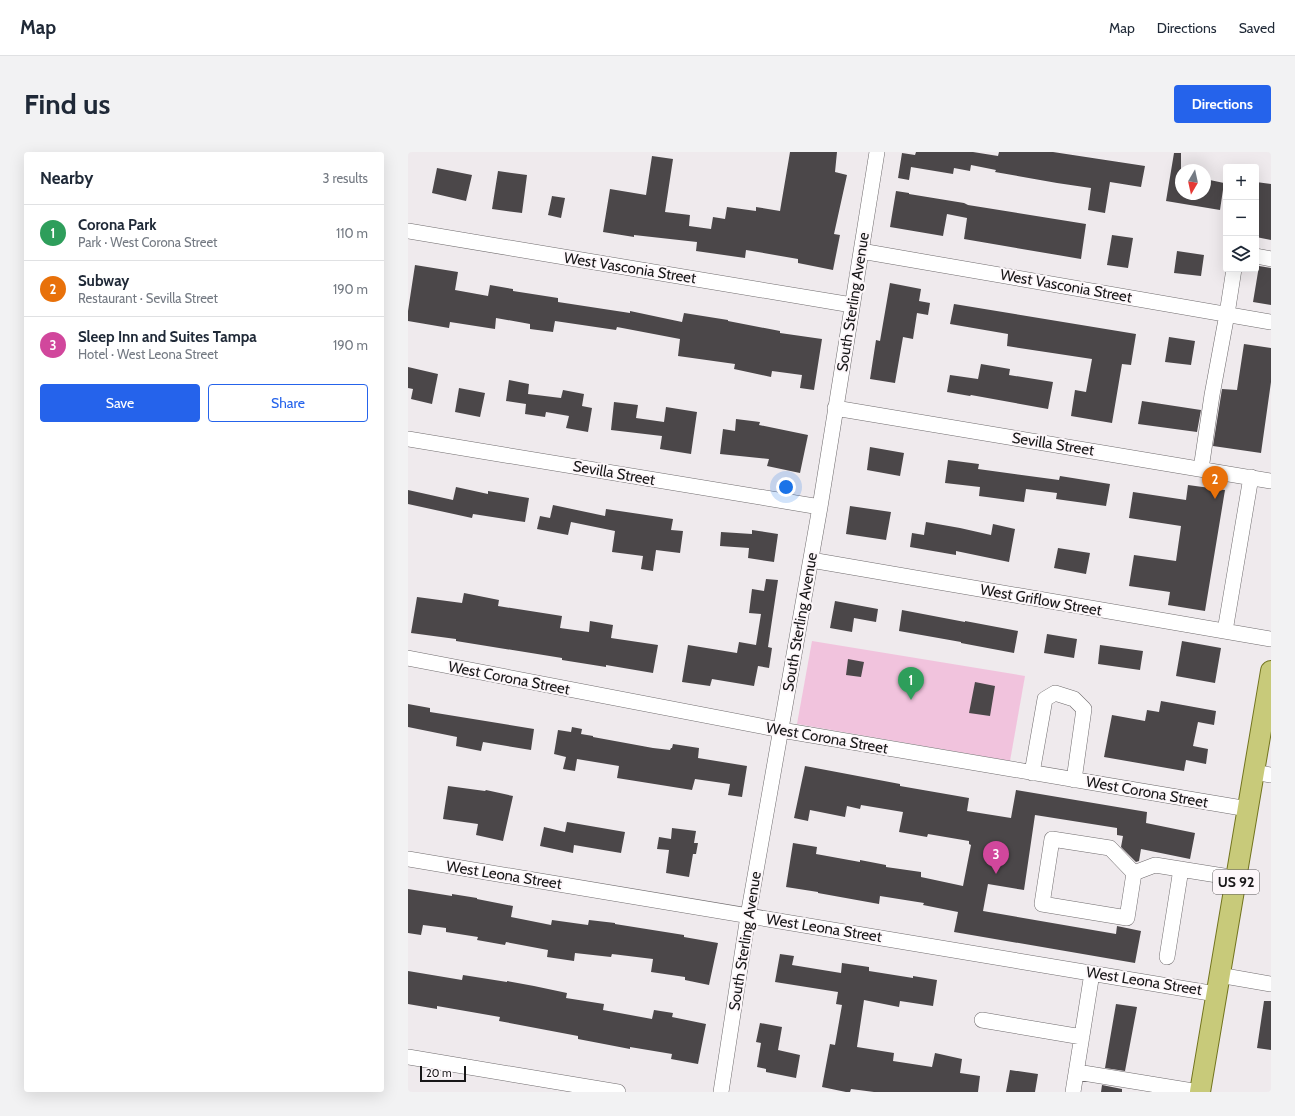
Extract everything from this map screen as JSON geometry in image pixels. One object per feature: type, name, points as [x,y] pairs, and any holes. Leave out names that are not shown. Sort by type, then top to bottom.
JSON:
[{"type":"main road","name":"US 92","points":[[1199,1092],[1248,809],[1263,773],[1271,671]]},
{"type":"street","name":"South Sterling Avenue","points":[[721,1092],[748,916],[811,560],[878,152]]},
{"type":"street","name":"West Vasconia Street","points":[[408,231],[852,305]]},
{"type":"street","name":"West Vasconia Street","points":[[861,251],[1271,322]]},
{"type":"street","points":[[1259,257],[1271,259]]},
{"type":"street","points":[[1201,469],[1212,395],[1234,272]]},
{"type":"street","name":"Sevilla Street","points":[[835,408],[1271,481]]},
{"type":"street","name":"Sevilla Street","points":[[408,438],[820,507]]},
{"type":"street","points":[[1225,631],[1251,477]]},
{"type":"street","name":"West Griflow Street","points":[[811,560],[1271,639]]},
{"type":"street","name":"West Corona Street","points":[[408,658],[781,730],[1248,809]]},
{"type":"street","points":[[1032,773],[1045,699],[1055,694],[1074,699],[1084,709],[1074,780]]},
{"type":"street","points":[[1052,840],[1110,848],[1134,874],[1127,918],[1042,904],[1052,840]]},
{"type":"street","name":"West Leona Street","points":[[408,859],[1092,973],[1218,984],[1271,984]]},
{"type":"street","points":[[1134,874],[1155,865],[1236,878]]},
{"type":"street","points":[[1167,957],[1181,869]]},
{"type":"street","points":[[1074,1092],[1092,973]]},
{"type":"street","points":[[982,1020],[1082,1037]]},
{"type":"street","points":[[408,1057],[618,1092]]},
{"type":"street","points":[[1077,1072],[1199,1092]]},
{"type":"shaded area","points":[[812,641],[1025,676],[1010,761],[797,724]]},
{"type":"building","points":[[790,152],[837,152],[835,172],[847,175],[834,234],[840,235],[833,270],[798,263],[798,259],[746,250],[745,258],[696,251],[697,242],[634,235],[634,237],[603,232],[610,189],[646,195],[652,156],[673,159],[665,212],[690,215],[689,226],[711,229],[713,217],[725,219],[727,207],[756,211],[756,207],[780,211]]},
{"type":"building","points":[[916,152],[973,152],[998,156],[999,152],[1053,152],[1145,166],[1141,187],[1110,182],[1105,213],[1088,210],[1091,188],[995,172],[996,170],[971,165],[970,171],[954,168],[953,174],[911,167],[909,180],[898,178],[902,153],[915,155]]},
{"type":"building","points":[[1174,153],[1181,153],[1181,164],[1175,164],[1175,200],[1211,200],[1211,180],[1223,183],[1220,210],[1166,201]]},
{"type":"building","points":[[437,168],[472,175],[466,201],[432,193]]},
{"type":"building","points":[[498,171],[527,175],[522,213],[492,209]]},
{"type":"building","points":[[1259,182],[1271,184],[1271,240],[1259,238]]},
{"type":"building","points":[[896,191],[968,205],[1086,224],[1081,259],[964,239],[967,218],[947,214],[943,236],[890,227]]},
{"type":"building","points":[[552,196],[565,198],[561,218],[548,215]]},
{"type":"building","points":[[1112,235],[1133,238],[1128,268],[1107,265]]},
{"type":"building","points":[[1177,251],[1204,255],[1201,276],[1174,273]]},
{"type":"building","points":[[415,265],[458,272],[455,290],[488,296],[490,285],[513,289],[513,291],[558,298],[558,302],[630,313],[630,311],[682,322],[684,313],[728,320],[780,331],[780,333],[822,339],[814,390],[800,388],[802,375],[772,371],[771,377],[734,369],[735,364],[678,356],[680,339],[617,327],[616,330],[555,321],[553,332],[530,329],[530,324],[496,318],[495,329],[450,322],[449,328],[408,321],[408,311]]},
{"type":"building","points":[[1259,266],[1271,268],[1271,305],[1253,302]]},
{"type":"building","points":[[890,283],[921,289],[919,301],[930,303],[928,315],[917,313],[913,339],[903,337],[895,383],[870,379],[876,340],[880,341]]},
{"type":"building","points":[[954,304],[1136,334],[1131,365],[1122,364],[1112,423],[1071,416],[1075,390],[1086,392],[1092,359],[1007,346],[1008,334],[950,324]]},
{"type":"building","points":[[1169,337],[1195,341],[1191,365],[1165,362]]},
{"type":"building","points":[[1244,344],[1271,348],[1271,382],[1261,453],[1213,446],[1222,389],[1237,390]]},
{"type":"building","points":[[981,364],[1010,369],[1009,375],[1053,382],[1048,409],[947,392],[950,375],[978,379]]},
{"type":"building","points":[[408,367],[438,374],[432,404],[411,399],[413,389],[408,388]]},
{"type":"building","points":[[509,380],[529,384],[528,394],[561,398],[563,390],[584,394],[582,406],[592,408],[588,432],[566,428],[569,416],[546,412],[545,417],[525,414],[526,404],[506,401]]},
{"type":"building","points":[[459,388],[485,393],[480,417],[455,412]]},
{"type":"building","points":[[1142,401],[1201,410],[1197,432],[1138,424]]},
{"type":"building","points":[[614,402],[638,405],[636,418],[664,422],[666,407],[697,412],[691,454],[660,449],[662,436],[611,430]]},
{"type":"building","points":[[736,419],[760,422],[759,425],[808,435],[800,473],[767,466],[769,459],[720,454],[723,429],[735,431]]},
{"type":"building","points":[[870,447],[904,453],[900,476],[867,470]]},
{"type":"building","points":[[948,460],[979,464],[978,469],[1059,480],[1060,476],[1110,484],[1106,506],[1056,499],[1057,493],[1026,489],[1024,502],[979,496],[980,487],[945,483]]},
{"type":"building","points":[[1188,485],[1225,490],[1205,611],[1168,605],[1170,592],[1129,586],[1134,555],[1176,561],[1181,526],[1129,518],[1133,492],[1186,500]]},
{"type":"building","points":[[456,487],[488,494],[488,491],[529,498],[525,522],[473,514],[472,518],[408,504],[408,490],[453,500]]},
{"type":"building","points":[[553,505],[605,516],[606,509],[673,519],[671,530],[683,531],[680,553],[656,550],[653,571],[641,569],[643,556],[612,552],[615,531],[571,522],[568,535],[537,529],[540,516],[550,518]]},
{"type":"building","points":[[850,506],[891,512],[886,540],[846,534]]},
{"type":"building","points":[[926,522],[991,535],[993,524],[1015,529],[1009,562],[956,551],[956,555],[910,547],[912,533],[924,535]]},
{"type":"building","points":[[752,530],[778,534],[774,562],[748,558],[749,548],[720,546],[721,532],[752,534]]},
{"type":"building","points":[[1058,548],[1090,553],[1086,574],[1054,568]]},
{"type":"building","points":[[766,579],[778,580],[768,647],[772,648],[769,668],[758,666],[754,686],[712,679],[710,686],[682,682],[688,645],[737,653],[739,642],[756,645],[761,614],[749,613],[752,589],[764,591]]},
{"type":"building","points":[[464,593],[499,600],[498,606],[562,616],[560,628],[589,632],[590,621],[613,625],[611,638],[658,645],[653,673],[606,665],[606,667],[562,660],[562,658],[456,641],[456,639],[411,633],[417,597],[462,603]]},
{"type":"building","points":[[835,601],[878,609],[876,622],[854,618],[852,632],[830,628]]},
{"type":"building","points":[[902,610],[1018,631],[1014,653],[899,631]]},
{"type":"building","points":[[1047,634],[1077,639],[1074,658],[1044,653]]},
{"type":"building","points":[[1182,641],[1221,648],[1215,683],[1176,676]]},
{"type":"building","points":[[1100,645],[1143,651],[1140,670],[1098,664]]},
{"type":"building","points":[[848,659],[864,662],[861,677],[846,675]]},
{"type":"building","points":[[975,682],[995,686],[990,716],[969,713]]},
{"type":"building","points":[[1161,701],[1216,711],[1214,725],[1198,722],[1193,746],[1208,749],[1206,764],[1186,760],[1184,771],[1104,757],[1112,715],[1145,721],[1147,710],[1159,712]]},
{"type":"building","points":[[408,704],[430,708],[430,712],[534,729],[531,750],[483,742],[481,751],[456,746],[457,737],[408,727]]},
{"type":"building","points":[[572,727],[582,729],[581,734],[653,748],[670,750],[673,744],[699,748],[698,758],[747,766],[742,797],[728,795],[730,784],[695,779],[692,790],[617,778],[619,766],[577,759],[575,771],[563,769],[566,757],[554,754],[558,730],[571,732]]},
{"type":"building","points":[[805,766],[900,784],[900,786],[969,798],[967,811],[1011,818],[1016,790],[1147,812],[1146,823],[1195,833],[1190,859],[1141,849],[1139,861],[1136,862],[1121,847],[1123,836],[1117,835],[1117,828],[1035,815],[1024,890],[988,884],[983,911],[1116,934],[1117,926],[1141,931],[1135,963],[954,932],[958,912],[923,905],[924,903],[880,896],[879,904],[786,887],[793,843],[817,847],[816,854],[860,862],[860,860],[886,865],[886,867],[921,872],[921,877],[963,886],[971,845],[969,844],[969,841],[928,834],[927,837],[899,832],[903,812],[861,805],[860,809],[847,806],[845,817],[810,810],[808,821],[794,818]]},
{"type":"building","points":[[448,786],[486,790],[513,796],[503,841],[476,835],[478,824],[443,819]]},
{"type":"building","points":[[567,822],[625,832],[621,853],[574,845],[573,853],[540,846],[544,827],[565,832]]},
{"type":"building","points":[[672,828],[696,831],[694,843],[698,843],[696,854],[693,854],[689,877],[666,873],[669,850],[657,849],[659,837],[671,839]]},
{"type":"building","points":[[408,889],[452,896],[452,894],[477,898],[513,906],[511,917],[551,925],[552,920],[588,925],[589,920],[684,935],[684,937],[718,943],[709,985],[685,980],[685,977],[651,972],[653,959],[612,954],[611,957],[575,953],[574,961],[547,957],[548,950],[506,942],[505,945],[477,940],[478,937],[446,932],[446,928],[423,925],[421,935],[408,933]]},
{"type":"building","points":[[780,954],[794,956],[792,965],[841,973],[842,963],[869,967],[869,971],[937,980],[933,1006],[900,1001],[899,1007],[864,1000],[857,1047],[894,1053],[893,1061],[932,1067],[935,1053],[962,1059],[960,1073],[980,1076],[978,1092],[874,1092],[851,1089],[850,1092],[846,1092],[822,1087],[830,1044],[835,1045],[842,1005],[836,1004],[838,992],[775,982]]},
{"type":"building","points":[[408,971],[462,980],[463,975],[534,986],[567,993],[566,998],[604,1004],[603,1010],[652,1019],[654,1010],[673,1013],[672,1017],[706,1024],[698,1064],[671,1059],[672,1054],[630,1047],[630,1049],[578,1039],[578,1036],[499,1021],[500,1017],[437,1006],[437,1009],[408,1004]]},
{"type":"building","points":[[1264,1001],[1271,1001],[1271,1050],[1257,1048]]},
{"type":"building","points":[[1116,1004],[1137,1007],[1125,1071],[1105,1068]]},
{"type":"building","points":[[760,1023],[782,1027],[778,1050],[800,1055],[796,1078],[766,1072],[766,1069],[757,1067],[761,1043],[756,1042]]},
{"type":"building","points":[[1010,1070],[1038,1074],[1035,1092],[1006,1092]]},
{"type":"building","points":[[1102,1085],[1122,1089],[1122,1092],[1101,1092]]},
{"type":"place","name":"Subway","points":[[1215,499]]},
{"type":"place","name":"Corona Park","points":[[911,700]]},
{"type":"place","name":"Sleep Inn and Suites Tampa","points":[[996,874]]}]
